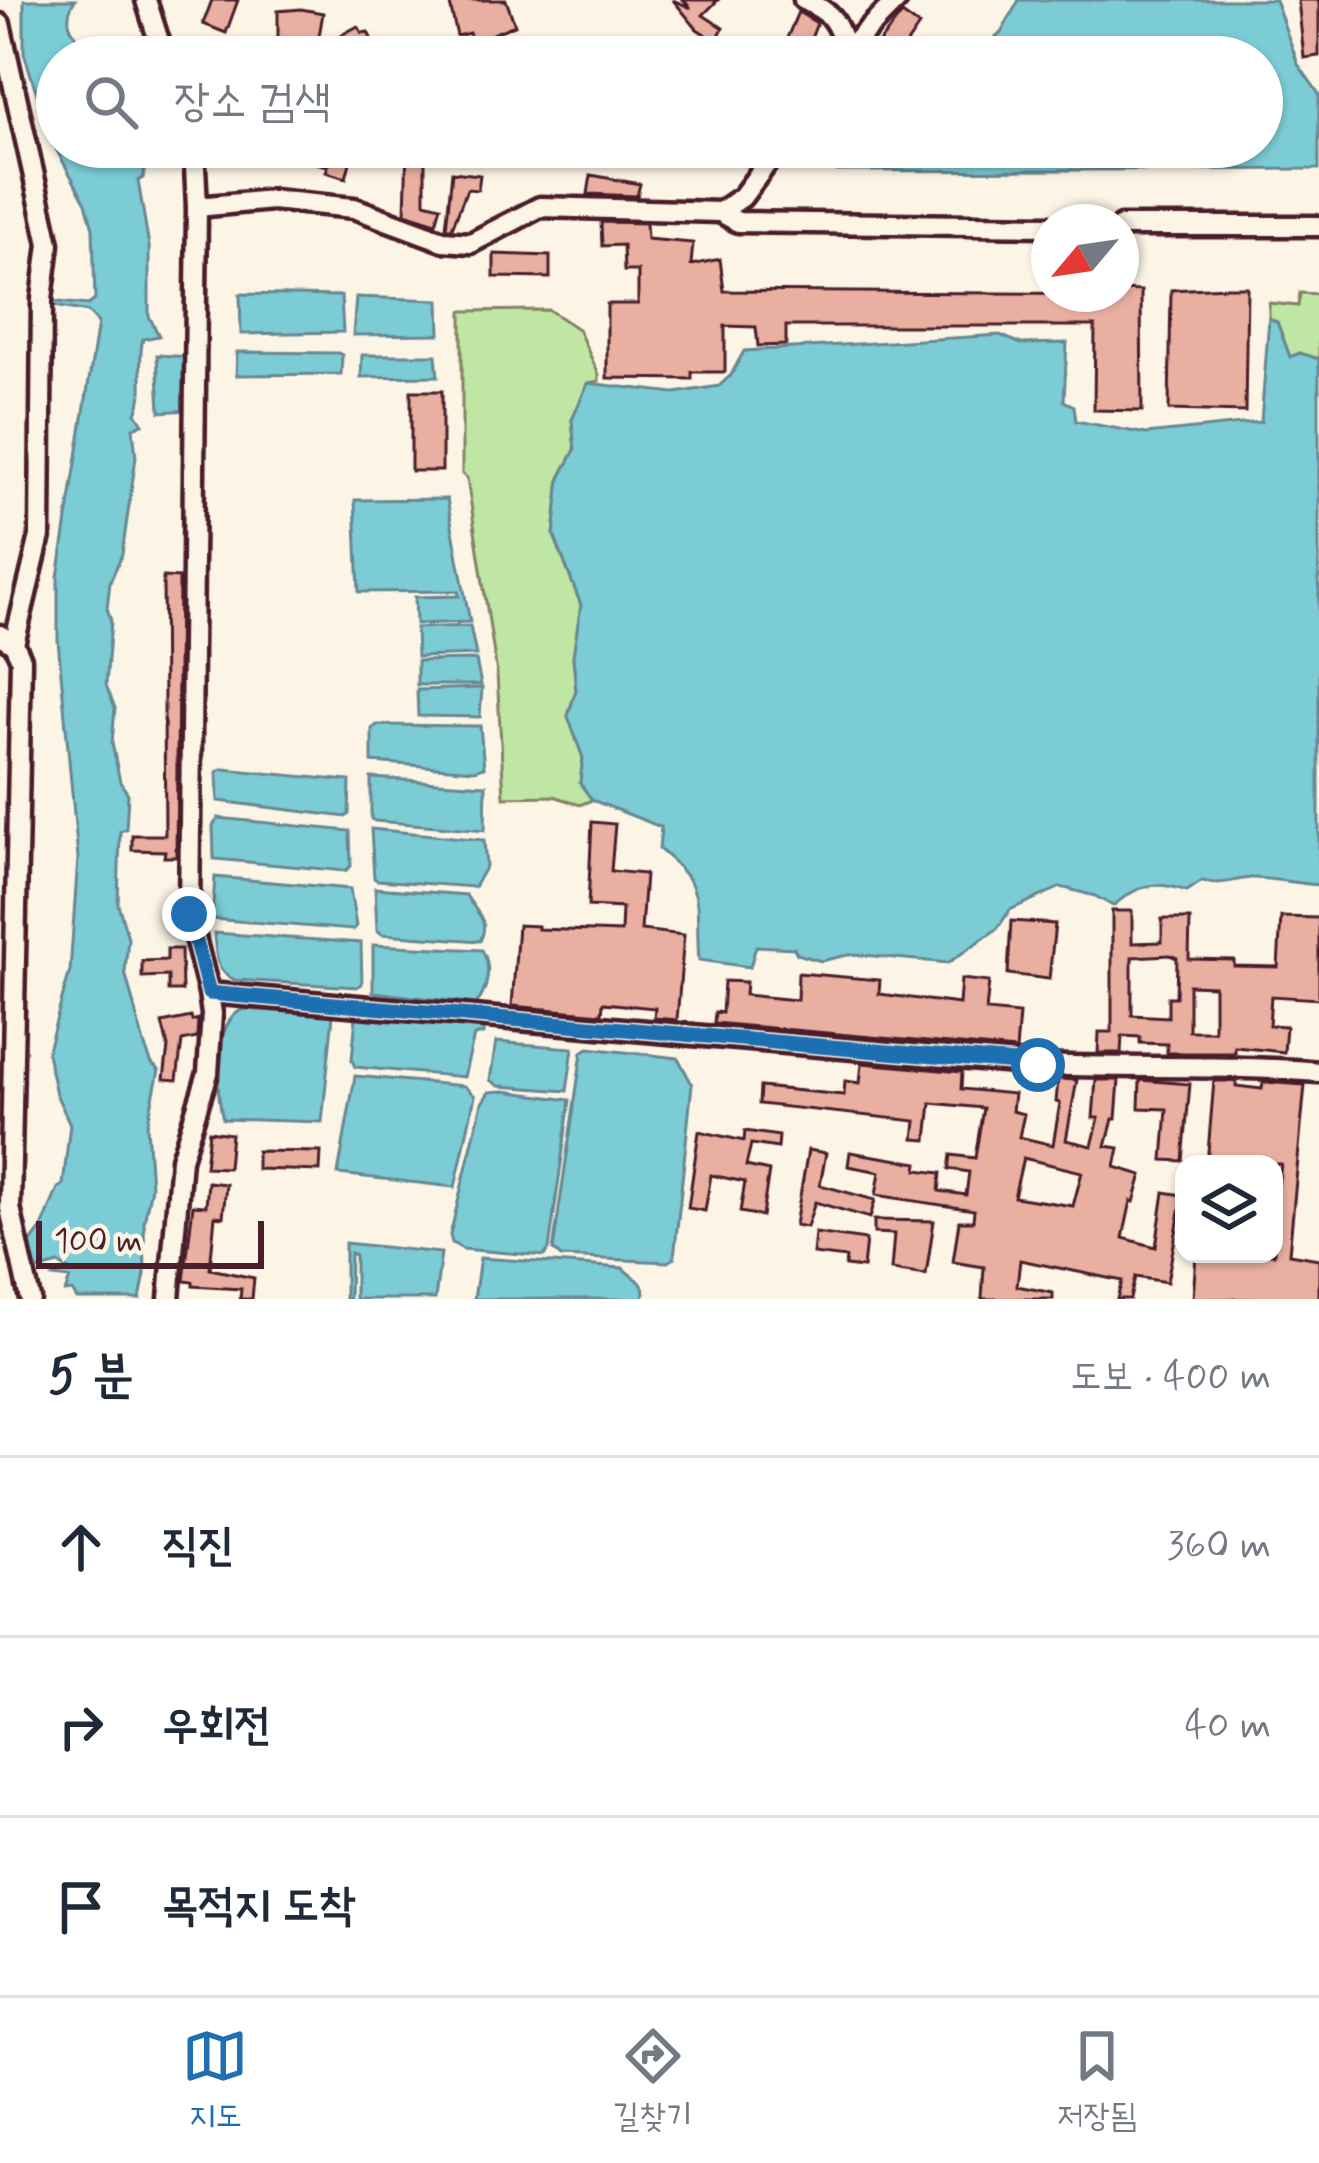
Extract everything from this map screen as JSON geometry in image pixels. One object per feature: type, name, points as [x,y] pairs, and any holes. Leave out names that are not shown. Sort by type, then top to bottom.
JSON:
[{"type":"street","points":[[146,0],[157,36]]},
{"type":"street","points":[[804,0],[828,10],[837,20],[840,36]]},
{"type":"street","points":[[860,36],[897,0]]},
{"type":"street","points":[[0,24],[50,244],[42,299],[40,536],[7,639],[21,659],[10,1208],[30,1299]]},
{"type":"street","points":[[169,1299],[182,1159],[208,1073],[212,1014],[189,914],[195,168]]},
{"type":"street","points":[[720,212],[742,197],[763,168]]},
{"type":"street","points":[[197,207],[272,200],[354,208],[443,241],[471,243],[540,207],[720,212],[738,222],[1031,226]]},
{"type":"street","points":[[1139,226],[1319,226]]},
{"type":"street","points":[[209,993],[1038,1065],[1132,1069],[1228,1064],[1319,1072]]},
{"type":"green space","points":[[1300,293],[1319,294],[1319,359],[1300,353],[1290,357],[1277,322],[1269,318],[1269,303],[1298,306]]},
{"type":"green space","points":[[549,310],[578,329],[599,375],[599,381],[588,383],[572,420],[575,450],[560,478],[554,535],[581,605],[573,657],[576,690],[568,716],[583,758],[580,783],[592,800],[580,805],[554,796],[504,797],[497,674],[467,478],[462,474],[462,311]]},
{"type":"water","points":[[24,0],[75,0],[69,17],[76,36],[36,36],[36,91],[24,53]]},
{"type":"water","points":[[1019,0],[1275,0],[1298,64],[1319,94],[1319,169],[838,171],[1283,168],[1283,36],[998,36]]},
{"type":"water","points":[[66,168],[145,168],[138,181],[149,246],[149,316],[159,336],[143,339],[141,348],[141,396],[136,413],[143,424],[133,428],[136,457],[122,554],[110,582],[106,685],[115,708],[112,743],[120,782],[128,794],[126,829],[120,831],[118,904],[128,938],[125,972],[144,1044],[159,1070],[147,1126],[151,1187],[140,1299],[77,1299],[72,1291],[65,1292],[70,1279],[54,1277],[68,1269],[59,1264],[37,1270],[29,1245],[63,1185],[70,1124],[56,1094],[47,1053],[70,971],[78,858],[58,640],[58,577],[98,323],[88,312],[49,305],[49,301],[88,305],[95,300],[93,228],[86,203]]},
{"type":"water","points":[[240,294],[341,296],[343,332],[241,334]]},
{"type":"water","points":[[356,297],[439,300],[440,334],[353,335]]},
{"type":"water","points":[[1269,318],[1277,322],[1290,357],[1300,353],[1319,359],[1319,885],[1256,878],[1202,881],[1187,891],[1156,885],[1139,889],[1113,906],[1061,887],[1010,910],[997,929],[948,963],[852,954],[821,961],[797,954],[794,948],[756,946],[750,967],[699,960],[696,897],[686,875],[659,849],[661,827],[592,800],[580,783],[583,758],[568,716],[576,690],[573,656],[581,605],[554,535],[560,478],[575,450],[572,420],[588,383],[675,393],[719,386],[744,351],[1000,335],[1021,344],[1067,343],[1064,401],[1074,406],[1076,421],[1146,434],[1261,422]]},
{"type":"water","points":[[237,352],[338,353],[342,355],[341,374],[236,375]]},
{"type":"water","points":[[157,355],[190,357],[187,410],[160,412]]},
{"type":"water","points":[[362,355],[436,355],[438,376],[361,377]]},
{"type":"water","points":[[447,499],[470,622],[416,624],[415,597],[459,596],[458,591],[359,592],[355,500]]},
{"type":"water","points":[[470,626],[476,655],[417,657],[416,628]]},
{"type":"water","points":[[476,660],[481,685],[417,685],[417,661]]},
{"type":"water","points":[[482,688],[480,717],[418,716],[417,690]]},
{"type":"water","points":[[377,725],[480,726],[484,767],[372,762],[372,729]]},
{"type":"water","points":[[217,772],[350,781],[349,814],[218,801]]},
{"type":"water","points":[[371,778],[486,785],[485,830],[375,821],[371,819]]},
{"type":"water","points":[[218,818],[350,831],[351,866],[345,871],[214,859],[213,826]]},
{"type":"water","points":[[371,829],[484,840],[486,866],[474,887],[377,880]]},
{"type":"water","points":[[215,877],[350,889],[356,926],[353,930],[212,919]]},
{"type":"water","points":[[375,888],[466,895],[483,922],[480,941],[382,934],[377,930]]},
{"type":"water","points":[[214,933],[361,943],[362,984],[235,980],[220,966]]},
{"type":"water","points":[[373,945],[482,950],[488,970],[483,992],[476,1004],[373,992]]},
{"type":"water","points":[[244,1009],[333,1015],[322,1122],[223,1119],[218,1075],[221,1042],[233,1016]]},
{"type":"water","points":[[356,1016],[485,1025],[483,1034],[474,1036],[464,1077],[355,1067]]},
{"type":"water","points":[[496,1042],[573,1048],[567,1091],[499,1086],[490,1080]]},
{"type":"water","points":[[588,1048],[678,1058],[692,1084],[674,1258],[668,1262],[561,1257],[553,1250],[582,1052]]},
{"type":"water","points":[[355,1076],[464,1086],[475,1096],[455,1187],[338,1174]]},
{"type":"water","points":[[489,1092],[570,1100],[549,1249],[544,1256],[463,1249],[452,1243],[450,1235],[482,1103]]},
{"type":"water","points":[[345,1243],[441,1253],[435,1299],[355,1299],[355,1255],[350,1253],[349,1299],[345,1299]]},
{"type":"water","points":[[480,1258],[623,1268],[641,1284],[643,1299],[474,1299]]},
{"type":"building","points":[[212,0],[238,0],[226,33],[203,24]]},
{"type":"building","points":[[449,0],[506,0],[515,25],[493,36],[457,36]]},
{"type":"building","points":[[673,0],[691,8],[683,0],[718,0],[703,15],[723,28],[719,36],[697,29]]},
{"type":"building","points":[[1298,0],[1319,0],[1319,56],[1304,58]]},
{"type":"building","points":[[278,11],[323,13],[319,36],[278,36]]},
{"type":"building","points":[[798,12],[817,23],[812,36],[788,36]]},
{"type":"building","points":[[902,14],[919,26],[912,36],[884,36]]},
{"type":"building","points":[[358,26],[362,33],[370,36],[339,36]]},
{"type":"building","points":[[327,168],[349,168],[346,178],[326,172]]},
{"type":"building","points":[[406,168],[425,168],[425,202],[441,206],[436,223],[405,213]]},
{"type":"building","points":[[452,172],[480,175],[478,190],[467,189],[452,228],[446,228]]},
{"type":"building","points":[[591,175],[640,184],[637,196],[588,194]]},
{"type":"building","points":[[601,222],[646,223],[647,239],[693,243],[691,265],[720,259],[724,291],[1031,293],[1031,312],[1139,312],[1141,291],[1142,411],[1094,410],[1095,326],[786,326],[786,345],[758,346],[756,327],[725,326],[725,372],[692,372],[692,379],[607,378],[607,304],[638,304],[638,271],[624,271],[623,245],[602,246]]},
{"type":"building","points":[[494,254],[550,256],[550,278],[494,277]]},
{"type":"building","points":[[1247,287],[1245,412],[1169,410],[1171,290]]},
{"type":"building","points":[[411,391],[442,391],[442,471],[411,471]]},
{"type":"building","points":[[163,577],[179,578],[176,857],[164,857],[165,851],[132,850],[132,835],[165,835]]},
{"type":"building","points":[[592,822],[615,824],[611,871],[645,874],[641,930],[684,935],[677,1020],[654,1018],[655,1008],[603,1003],[602,1014],[512,1006],[518,925],[621,932],[622,908],[588,906]]},
{"type":"building","points":[[1112,911],[1132,911],[1132,943],[1162,942],[1162,919],[1190,919],[1189,959],[1234,960],[1234,966],[1278,967],[1281,917],[1319,918],[1319,999],[1271,996],[1269,1025],[1286,1026],[1284,1052],[1235,1047],[1235,1053],[1167,1053],[1167,1044],[1140,1043],[1140,1037],[1122,1036],[1121,1053],[1098,1053],[1099,1032],[1112,1032]],"holes":[[[1132,957],[1177,958],[1176,997],[1168,997],[1168,1017],[1132,1015]],[[1189,985],[1214,986],[1214,1031],[1189,1031]]]},
{"type":"building","points":[[1011,921],[1055,924],[1049,979],[1008,974]]},
{"type":"building","points":[[167,949],[181,949],[182,991],[168,991],[168,976],[142,977],[142,961],[167,960]]},
{"type":"building","points":[[798,973],[880,980],[879,994],[959,1004],[961,979],[989,982],[986,1011],[1019,1014],[1016,1050],[714,1023],[715,1012],[722,1013],[724,981],[746,982],[745,995],[797,1000]]},
{"type":"building","points":[[198,1019],[197,1038],[182,1041],[177,1080],[164,1079],[168,1047],[162,1023]]},
{"type":"building","points":[[862,1063],[962,1072],[961,1089],[1014,1094],[1012,1111],[1024,1114],[1019,1137],[1053,1145],[1060,1103],[1056,1102],[1058,1079],[1077,1080],[1066,1140],[1092,1146],[1099,1118],[1093,1118],[1096,1080],[1119,1080],[1116,1119],[1106,1146],[1119,1148],[1115,1167],[1142,1175],[1123,1238],[1156,1247],[1164,1192],[1175,1194],[1175,1238],[1167,1282],[1135,1277],[1130,1299],[1117,1299],[1122,1281],[1020,1260],[1017,1286],[1053,1293],[1053,1299],[982,1299],[984,1267],[953,1262],[959,1221],[973,1221],[974,1210],[876,1195],[880,1172],[848,1166],[850,1152],[918,1163],[917,1170],[941,1173],[939,1191],[966,1195],[969,1172],[949,1169],[951,1155],[975,1158],[983,1108],[931,1103],[927,1140],[914,1139],[916,1121],[759,1104],[760,1087],[844,1095],[845,1081],[860,1083]],"holes":[[[1023,1158],[1082,1172],[1073,1206],[1014,1197]]]},
{"type":"building","points":[[1140,1080],[1190,1084],[1184,1155],[1163,1160],[1167,1109],[1139,1108]]},
{"type":"building","points":[[1214,1081],[1236,1081],[1236,1086],[1262,1089],[1263,1082],[1305,1085],[1289,1254],[1319,1259],[1319,1299],[1193,1299],[1195,1263],[1283,1263],[1283,1155],[1208,1155]]},
{"type":"building","points":[[209,1131],[231,1134],[228,1168],[205,1167]]},
{"type":"building","points":[[699,1131],[744,1141],[745,1131],[779,1136],[778,1148],[751,1144],[746,1166],[769,1171],[762,1216],[740,1212],[745,1182],[711,1175],[705,1211],[688,1208]]},
{"type":"building","points":[[808,1150],[826,1153],[820,1185],[875,1200],[870,1218],[815,1202],[807,1227],[795,1225]]},
{"type":"building","points":[[257,1151],[321,1152],[320,1171],[257,1169]]},
{"type":"building","points":[[208,1182],[226,1184],[223,1217],[215,1216],[210,1269],[254,1278],[252,1299],[240,1299],[241,1289],[193,1286],[184,1281],[193,1205],[206,1206]]},
{"type":"building","points":[[874,1220],[934,1221],[926,1275],[891,1270],[894,1234],[874,1233]]},
{"type":"building","points":[[815,1233],[866,1240],[863,1268],[845,1266],[846,1258],[813,1254]]},
{"type":"route","points":[[189,914],[209,993],[1038,1065]]}]
